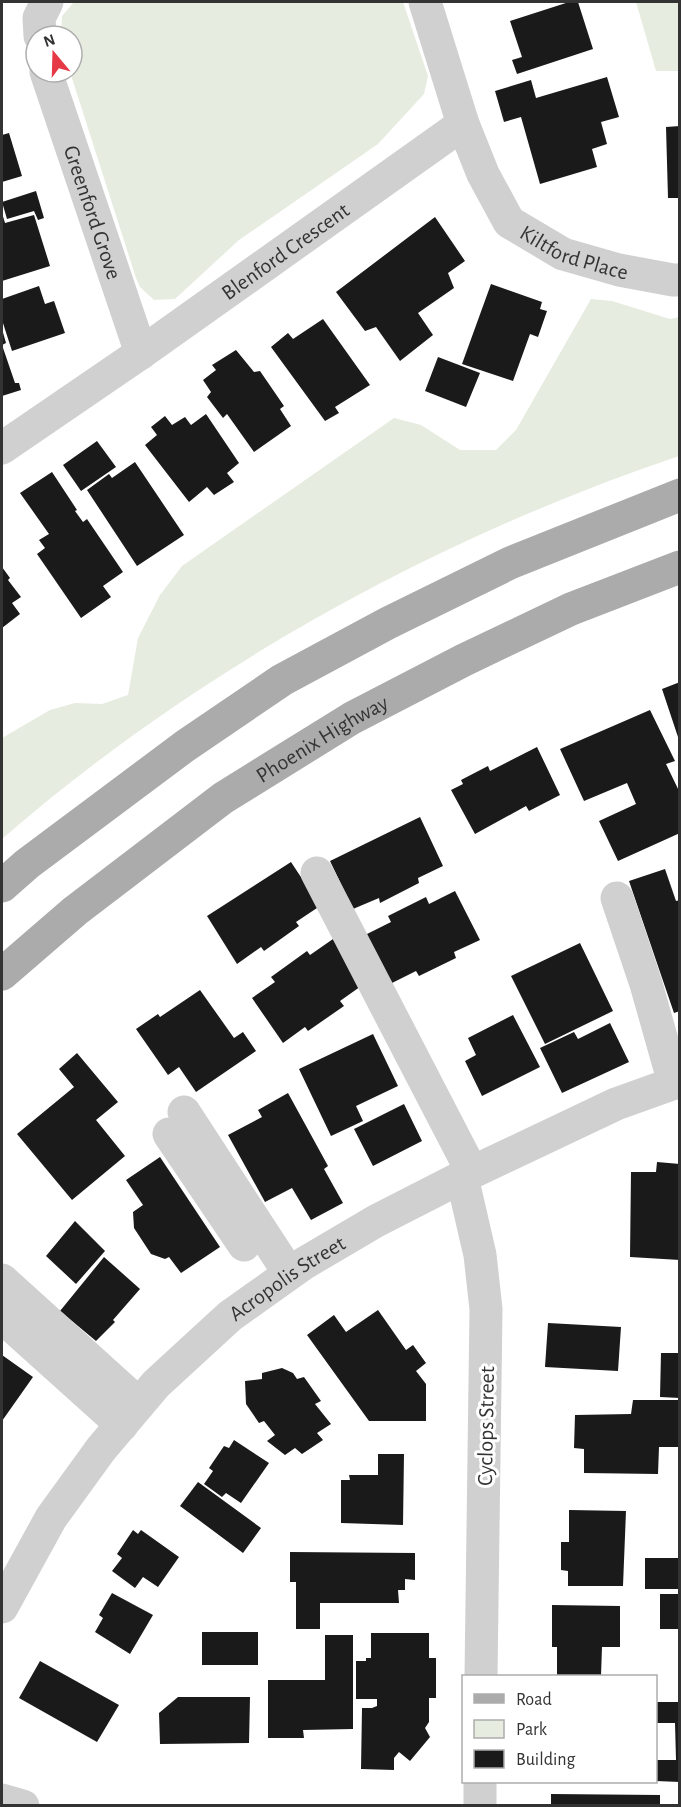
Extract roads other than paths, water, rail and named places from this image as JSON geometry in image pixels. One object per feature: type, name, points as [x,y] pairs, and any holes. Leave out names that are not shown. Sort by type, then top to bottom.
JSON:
[{"type":"main road","points":[[2,886],[27,864],[185,746],[282,680],[388,623],[510,563],[680,495]]},
{"type":"main road","name":"Phoenix Highway","points":[[2,974],[75,911],[222,798],[352,718],[464,660],[571,609],[680,567]]},
{"type":"street","points":[[39,24],[39,18],[47,2]]},
{"type":"street","points":[[425,2],[463,124]]},
{"type":"street","name":"Greenford Grove","points":[[50,84],[141,353]]},
{"type":"street","name":"Kiltford Place","points":[[463,124],[483,174],[509,222],[563,254],[619,270],[680,280]]},
{"type":"street","name":"Blenford Crescent","points":[[2,448],[141,353],[463,124]]},
{"type":"street","name":"Cyclops Street","points":[[317,873],[467,1175],[486,1309],[481,1675]]},
{"type":"street","points":[[617,898],[677,1082]]},
{"type":"street","name":"Acropolis Street","points":[[3,1601],[51,1518],[101,1449],[156,1384],[230,1316],[303,1264],[376,1221],[616,1104],[677,1082]]},
{"type":"street","points":[[176,1123],[280,1280]]},
{"type":"street","points":[[2,1280],[131,1414]]},
{"type":"street","points":[[2,1317],[131,1414]]},
{"type":"street","points":[[480,1783],[480,1806]]},
{"type":"street","points":[[2,1800],[23,1806]]}]
